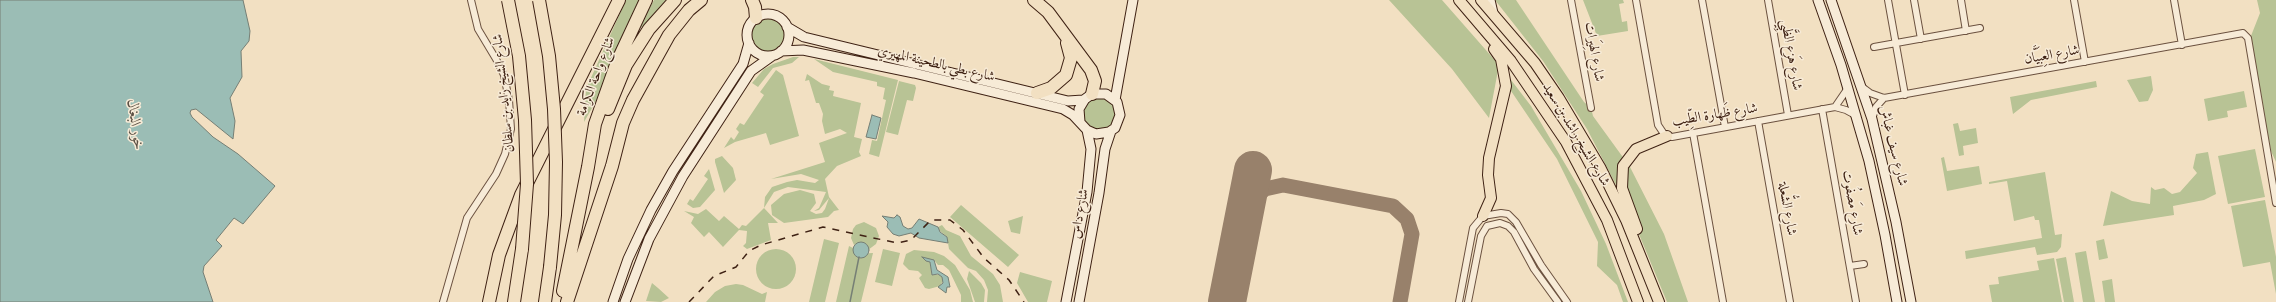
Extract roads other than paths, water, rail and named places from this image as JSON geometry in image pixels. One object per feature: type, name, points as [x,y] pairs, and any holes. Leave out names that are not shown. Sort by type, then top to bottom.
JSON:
[{"type":"highway","name":"شارع الشيخ زايد بن سلطان","points":[[508,0],[518,56],[525,120],[526,184],[522,248],[514,302]]},
{"type":"highway","points":[[539,0],[549,56],[554,109],[556,162],[555,214],[545,302]]},
{"type":"highway","name":"شارع واحة الكرامة","points":[[588,167],[595,124],[606,91],[646,0]]},
{"type":"highway","points":[[561,302],[588,167],[614,92],[626,65],[649,29],[674,0]]},
{"type":"highway","points":[[567,302],[612,166],[623,123],[633,100],[669,35],[689,10],[702,0]]},
{"type":"highway","points":[[752,0],[755,7],[756,18]]},
{"type":"highway","points":[[1034,0],[1045,8],[1093,74],[1095,85],[1088,97]]},
{"type":"highway","name":"شارع الشيخ زايد بن سلطان","points":[[489,302],[499,255],[521,195],[617,2]]},
{"type":"highway","points":[[1036,93],[1056,85],[1068,71],[1070,54],[1064,34]]},
{"type":"main road","name":"شارع الشيخ راشد بن سعيد","points":[[1481,0],[1535,63],[1559,98],[1614,192],[1659,302]]},
{"type":"main road","name":"شارع الشيخ راشد بن سعيد","points":[[1461,1],[1512,61],[1562,136],[1607,220],[1628,269],[1638,302]]},
{"type":"main road","points":[[1461,1],[1501,58],[1506,86],[1489,158],[1491,198],[1483,216]]},
{"type":"main road","points":[[1641,255],[1637,230],[1622,188],[1622,173],[1626,159],[1636,149],[1662,135]]},
{"type":"main road","points":[[1628,269],[1634,302]]},
{"type":"street","points":[[443,302],[467,218],[496,174],[505,154],[511,129],[509,100],[504,76],[496,59],[478,29],[471,0]]},
{"type":"street","points":[[1115,100],[1133,0]]},
{"type":"street","points":[[1490,0],[1493,13]]},
{"type":"street","name":"شارع الهِيَرات","points":[[1571,0],[1591,108]]},
{"type":"street","name":"شارع ظَهارة الطِّيب","points":[[1636,0],[1662,135],[1693,133],[1835,107],[1846,110],[1857,116]]},
{"type":"street","points":[[1702,0],[1725,127]]},
{"type":"street","name":"شارع هَزع الظَّبِي","points":[[1768,0],[1788,115]]},
{"type":"street","name":"شارع سيف غباش","points":[[1818,0],[1857,116],[1881,212],[1897,302]]},
{"type":"street","name":"شارع سيف غباش","points":[[1831,0],[1872,119],[1896,222],[1911,302]]},
{"type":"street","points":[[1888,0],[1905,95]]},
{"type":"street","points":[[1914,0],[1920,39]]},
{"type":"street","points":[[1961,0],[1966,31]]},
{"type":"street","points":[[2074,0],[2085,62]]},
{"type":"street","points":[[2174,0],[2182,45]]},
{"type":"street","points":[[613,302],[628,259],[651,210],[673,171],[743,64],[749,43],[748,30],[756,18],[767,14],[779,17],[787,27],[789,37],[781,51],[751,71],[683,176],[649,239],[625,302]]},
{"type":"street","name":"شارع بطي بالطحينة المهيري","points":[[787,27],[804,38],[1036,93],[1068,100],[1088,97]]},
{"type":"street","points":[[1874,47],[1980,28]]},
{"type":"street","name":"شارع العِبَيَّان","points":[[1884,98],[2225,37],[2242,38],[2248,49],[2276,203]]},
{"type":"street","points":[[749,43],[758,54],[772,56]]},
{"type":"street","name":"شارع بطي بالطحينة المهيري","points":[[781,51],[803,50],[921,75],[1063,109],[1073,115],[1080,122]]},
{"type":"street","points":[[1862,87],[1870,93],[1884,98],[1876,107],[1872,119]]},
{"type":"street","points":[[1835,107],[1848,88]]},
{"type":"street","points":[[1106,94],[1115,100],[1119,108],[1120,115],[1118,122],[1111,131],[1103,134],[1096,134],[1087,130],[1080,122],[1079,109],[1088,97],[1106,94]]},
{"type":"street","name":"شارع مَصفُوت","points":[[1822,109],[1856,302]]},
{"type":"street","name":"شارع الشُّعلة","points":[[1758,121],[1790,302]]},
{"type":"street","name":"شارع داس","points":[[1066,302],[1087,192],[1091,149],[1087,130]]},
{"type":"street","name":"شارع داس","points":[[1078,302],[1099,193],[1105,149],[1111,131]]},
{"type":"street","points":[[1693,133],[1723,302]]},
{"type":"street","points":[[1459,302],[1473,228],[1483,216],[1501,213],[1513,217],[1541,265],[1567,302]]},
{"type":"street","points":[[1468,302],[1481,236],[1487,226],[1500,223],[1508,226],[1514,232],[1534,269],[1558,302]]},
{"type":"street","points":[[1850,266],[1864,264]]},
{"type":"water","name":"خور البغال","points":[[0,0],[243,0],[250,31],[249,41],[241,51],[242,77],[230,98],[235,121],[233,139],[196,109],[191,110],[190,113],[192,117],[213,137],[238,154],[275,186],[243,224],[234,218],[216,240],[222,246],[204,266],[203,272],[213,302],[0,302]]},
{"type":"water","points":[[872,115],[881,118],[876,139],[866,137]]},
{"type":"water","points":[[897,215],[900,217],[903,226],[908,229],[912,228],[919,219],[938,227],[940,232],[947,237],[948,243],[919,238],[911,233],[899,236],[893,234],[887,227],[888,222],[882,216],[894,218]]},
{"type":"water","points":[[861,242],[868,247],[869,250],[864,257],[861,258],[854,253],[853,250],[858,243]]},
{"type":"water","points":[[922,257],[934,260],[937,270],[948,277],[950,287],[947,287],[946,293],[938,287],[943,283],[942,277],[938,274],[932,275],[930,262],[926,261]]},
{"type":"waterway","points":[[850,302],[859,257]]},
{"type":"railway","points":[[689,302],[714,276],[736,267],[749,251],[761,245],[823,227],[897,243],[911,240],[931,220],[950,220],[963,230],[984,258],[1009,280],[1024,302]]}]
